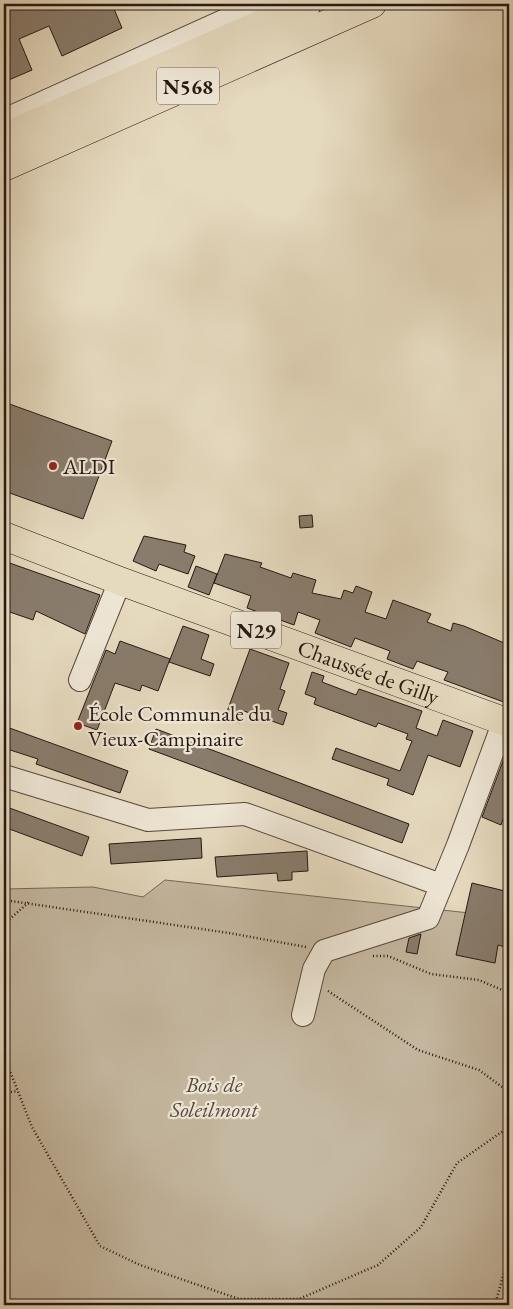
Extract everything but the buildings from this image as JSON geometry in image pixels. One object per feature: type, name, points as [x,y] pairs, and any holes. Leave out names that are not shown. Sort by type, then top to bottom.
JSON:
[{"type":"main road","name":"N568","points":[[4,137],[307,4]]},
{"type":"main road","name":"N568","points":[[4,167],[372,4]]},
{"type":"main road","name":"Chaussée de Gilly","points":[[4,536],[120,581],[506,722]]},
{"type":"street","points":[[4,120],[261,4]]},
{"type":"street","points":[[80,680],[120,581]]},
{"type":"street","points":[[303,1015],[319,960],[428,918],[506,722]]},
{"type":"street","points":[[4,776],[148,820],[245,814],[441,885]]},
{"type":"path","points":[[4,900],[28,902],[229,933],[319,960],[329,992],[418,1050],[479,1070],[509,1092]]},
{"type":"path","points":[[4,924],[28,902]]},
{"type":"path","points":[[371,956],[388,956],[431,974],[479,980],[509,993]]},
{"type":"path","points":[[4,1056],[32,1127],[100,1246],[140,1265],[239,1298],[299,1299],[378,1265],[421,1226],[457,1163],[509,1127]]},
{"type":"path","points":[[4,1092],[18,1090]]},
{"type":"path","points":[[496,1305],[509,1254]]},
{"type":"green space","name":"Bois de Soleilmont","points":[[165,880],[488,915],[509,926],[509,1305],[4,1305],[4,889],[93,887],[143,897]]},
{"type":"place","name":"ALDI","points":[[53,466]]},
{"type":"place","name":"École Communale du Vieux-Campinaire","points":[[78,726]]}]
